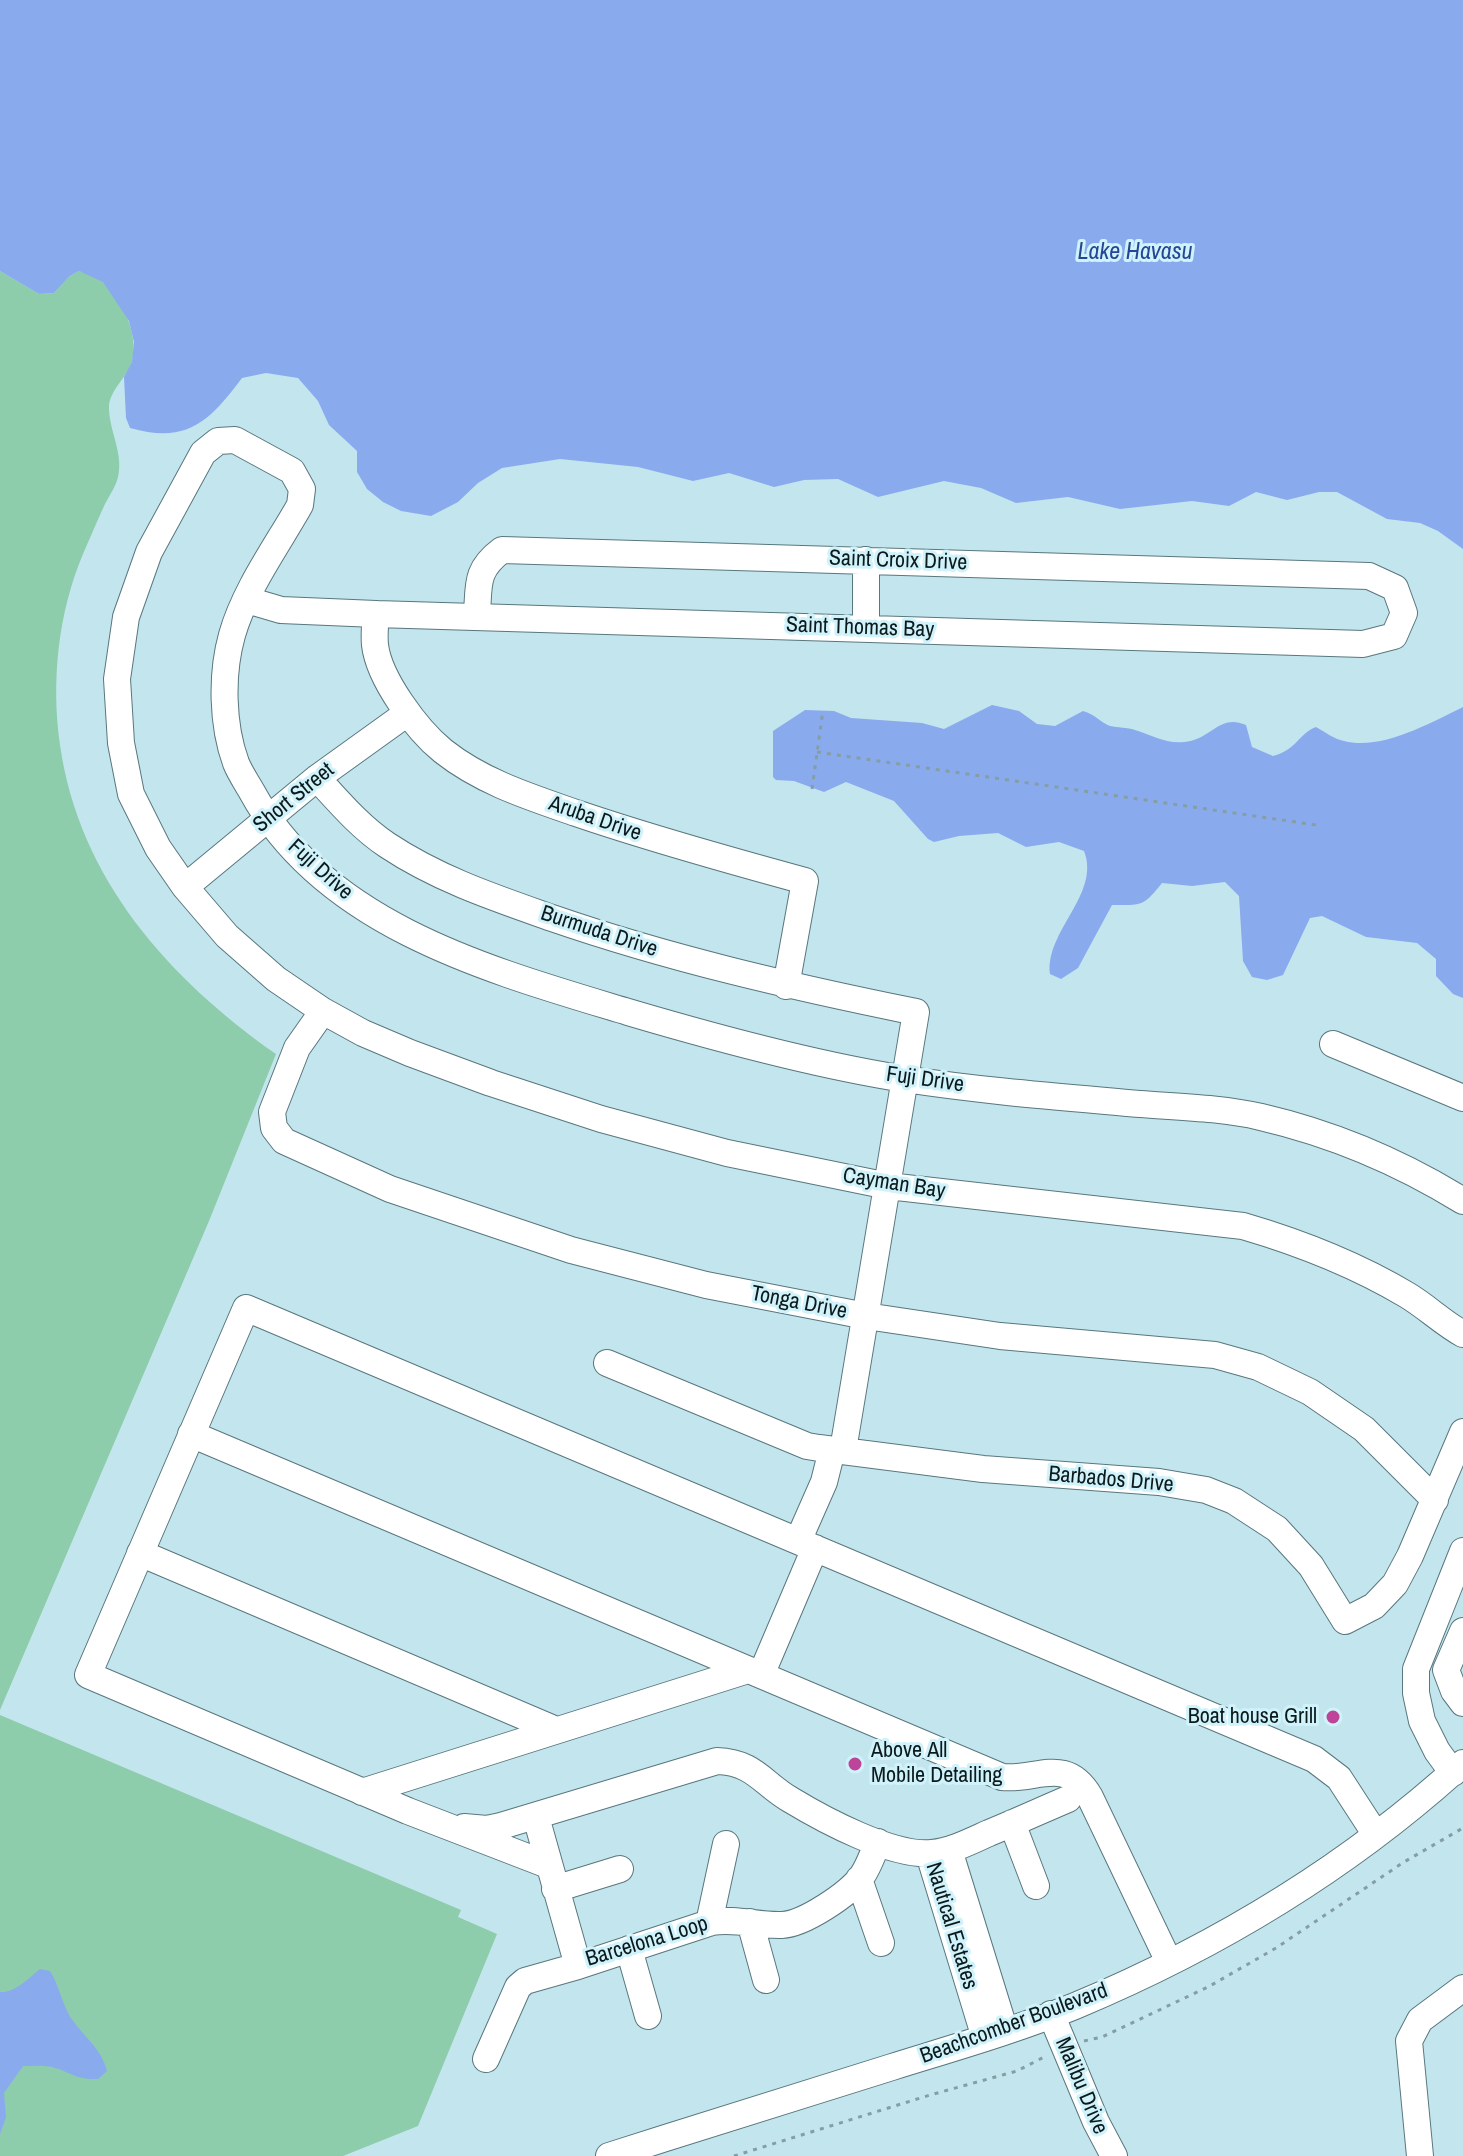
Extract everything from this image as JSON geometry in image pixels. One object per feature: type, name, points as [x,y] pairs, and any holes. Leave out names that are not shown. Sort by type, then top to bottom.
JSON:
[{"type":"street","name":"Fuji Drive","points":[[323,1011],[276,979],[227,936],[185,887],[158,848],[131,794],[121,743],[117,679],[126,617],[149,552],[203,453],[218,441],[235,440],[292,471],[302,489],[300,505],[247,600],[232,635],[226,674],[226,719],[236,764],[267,820],[309,866],[343,894],[385,920],[437,946],[556,990],[672,1025],[776,1051],[904,1079],[1256,1116],[1318,1132],[1385,1158],[1463,1201]]},
{"type":"street","name":"Saint Croix Drive","points":[[477,615],[479,575],[488,560],[502,550],[1369,576]]},
{"type":"street","points":[[866,560],[866,628]]},
{"type":"street","name":"Saint Thomas Bay","points":[[247,600],[281,610],[376,614],[1363,644],[1394,636],[1404,613],[1395,588],[1369,576]]},
{"type":"street","name":"Aruba Drive","points":[[376,614],[375,646],[406,714],[443,751],[480,775],[519,793],[663,843],[805,881],[786,986]]},
{"type":"street","name":"Short Street","points":[[185,887],[317,778],[406,714]]},
{"type":"street","name":"Burmuda Drive","points":[[317,778],[354,818],[385,844],[426,869],[469,889],[614,939],[786,986],[916,1012],[904,1079]]},
{"type":"street","name":"Cayman Bay","points":[[323,1011],[363,1033],[491,1083],[601,1119],[727,1153],[888,1186],[1085,1210],[1184,1217],[1243,1226],[1296,1241],[1350,1264],[1409,1296],[1463,1334]]},
{"type":"street","name":"Tonga Drive","points":[[323,1011],[297,1048],[272,1112],[274,1128],[284,1141],[390,1189],[571,1250],[706,1285],[866,1316],[1000,1336],[1215,1355],[1258,1367],[1310,1392],[1364,1429],[1435,1500]]},
{"type":"street","points":[[1333,1044],[1463,1098]]},
{"type":"street","points":[[755,1672],[807,1545],[824,1482],[838,1450],[866,1316],[904,1079]]},
{"type":"street","points":[[556,1730],[140,1553],[246,1308],[1319,1761],[1339,1778],[1376,1835]]},
{"type":"street","name":"Barbados Drive","points":[[607,1363],[807,1446],[983,1469],[1159,1482],[1206,1490],[1234,1501],[1277,1529],[1311,1566],[1345,1621],[1374,1606],[1395,1584],[1463,1432]]},
{"type":"street","points":[[191,1434],[1002,1777],[1051,1772],[1076,1780],[1090,1797],[1169,1962]]},
{"type":"street","points":[[1458,1768],[1437,1751],[1422,1721],[1416,1693],[1416,1669],[1463,1551]]},
{"type":"street","name":"Nautical Estates","points":[[140,1553],[88,1675],[444,1825],[552,1877]]},
{"type":"street","points":[[1463,1631],[1446,1670],[1454,1691],[1463,1703]]},
{"type":"street","points":[[362,1792],[556,1730],[755,1672]]},
{"type":"street","name":"Nautical Estates","points":[[444,1825],[487,1829],[536,1817],[713,1761],[751,1769],[786,1798],[808,1811],[878,1842],[907,1852],[939,1852],[995,2034]]},
{"type":"street","name":"Beachcomber Boulevard","points":[[609,2156],[657,2149],[995,2034],[1051,2014],[1169,1962],[1259,1913],[1376,1835],[1458,1768]]},
{"type":"street","points":[[939,1852],[1068,1799]]},
{"type":"street","points":[[536,1817],[552,1877],[620,1869]]},
{"type":"street","points":[[1012,1823],[1036,1886]]},
{"type":"street","name":"Barcelona Loop","points":[[552,1877],[578,1966],[709,1923],[726,1920],[775,1925],[796,1922],[844,1893],[859,1879],[878,1842]]},
{"type":"street","points":[[709,1923],[726,1844]]},
{"type":"street","points":[[859,1879],[881,1943]]},
{"type":"street","points":[[750,1922],[766,1980]]},
{"type":"street","points":[[629,1949],[648,2016]]},
{"type":"street","points":[[486,2059],[518,1987],[525,1981],[578,1966]]},
{"type":"street","points":[[1420,2156],[1408,2055],[1410,2038],[1420,2020],[1463,1988]]},
{"type":"street","name":"Malibu Drive","points":[[1051,2014],[1096,2122],[1114,2156]]},
{"type":"path","points":[[812,789],[823,710]]},
{"type":"path","points":[[817,752],[1316,825]]},
{"type":"green space","points":[[0,271],[39,294],[54,293],[79,271],[96,277],[109,288],[122,307],[133,340],[132,362],[109,405],[119,459],[118,477],[74,577],[62,624],[57,672],[57,721],[70,794],[108,882],[135,922],[200,993],[276,1054],[209,1221],[0,1710]]},
{"type":"green space","points":[[0,1715],[461,1910],[458,1917],[497,1934],[418,2126],[343,2156],[0,2156]]},
{"type":"water","name":"Lake Havasu","points":[[0,0],[1463,0],[1463,549],[1438,531],[1420,523],[1387,519],[1337,492],[1319,492],[1287,500],[1256,492],[1229,506],[1192,501],[1120,509],[1068,497],[1016,503],[981,488],[944,481],[878,497],[838,479],[804,480],[774,487],[729,473],[693,481],[638,467],[560,459],[502,468],[478,483],[458,502],[431,516],[401,511],[367,489],[357,472],[357,451],[329,425],[318,401],[298,378],[266,373],[242,378],[219,407],[195,426],[167,433],[130,428],[126,418],[124,377],[132,362],[134,342],[129,321],[103,282],[79,271],[54,293],[39,294],[0,271]]},
{"type":"water","points":[[992,705],[1019,711],[1037,724],[1055,726],[1083,711],[1110,726],[1177,742],[1193,740],[1229,722],[1237,722],[1246,725],[1252,747],[1273,756],[1287,750],[1316,727],[1340,740],[1374,742],[1405,734],[1463,707],[1463,998],[1453,994],[1436,976],[1436,959],[1417,943],[1366,937],[1322,916],[1310,918],[1283,975],[1267,980],[1252,977],[1243,961],[1239,896],[1225,882],[1192,886],[1162,883],[1141,903],[1112,905],[1078,968],[1061,979],[1050,974],[1051,958],[1085,882],[1087,867],[1084,851],[1059,842],[1026,847],[998,833],[959,836],[934,842],[894,801],[846,782],[824,792],[773,777],[773,731],[805,710],[834,711],[851,718],[922,723],[944,729]]},
{"type":"water","points":[[40,1969],[50,1971],[68,2013],[97,2049],[107,2071],[98,2079],[90,2079],[52,2067],[23,2066],[4,2093],[6,2117],[0,2134],[0,1992],[16,1988]]},
{"type":"place","name":"Boat house Grill","points":[[1333,1717]]},
{"type":"place","name":"Above All Mobile Detailing","points":[[855,1764]]}]
